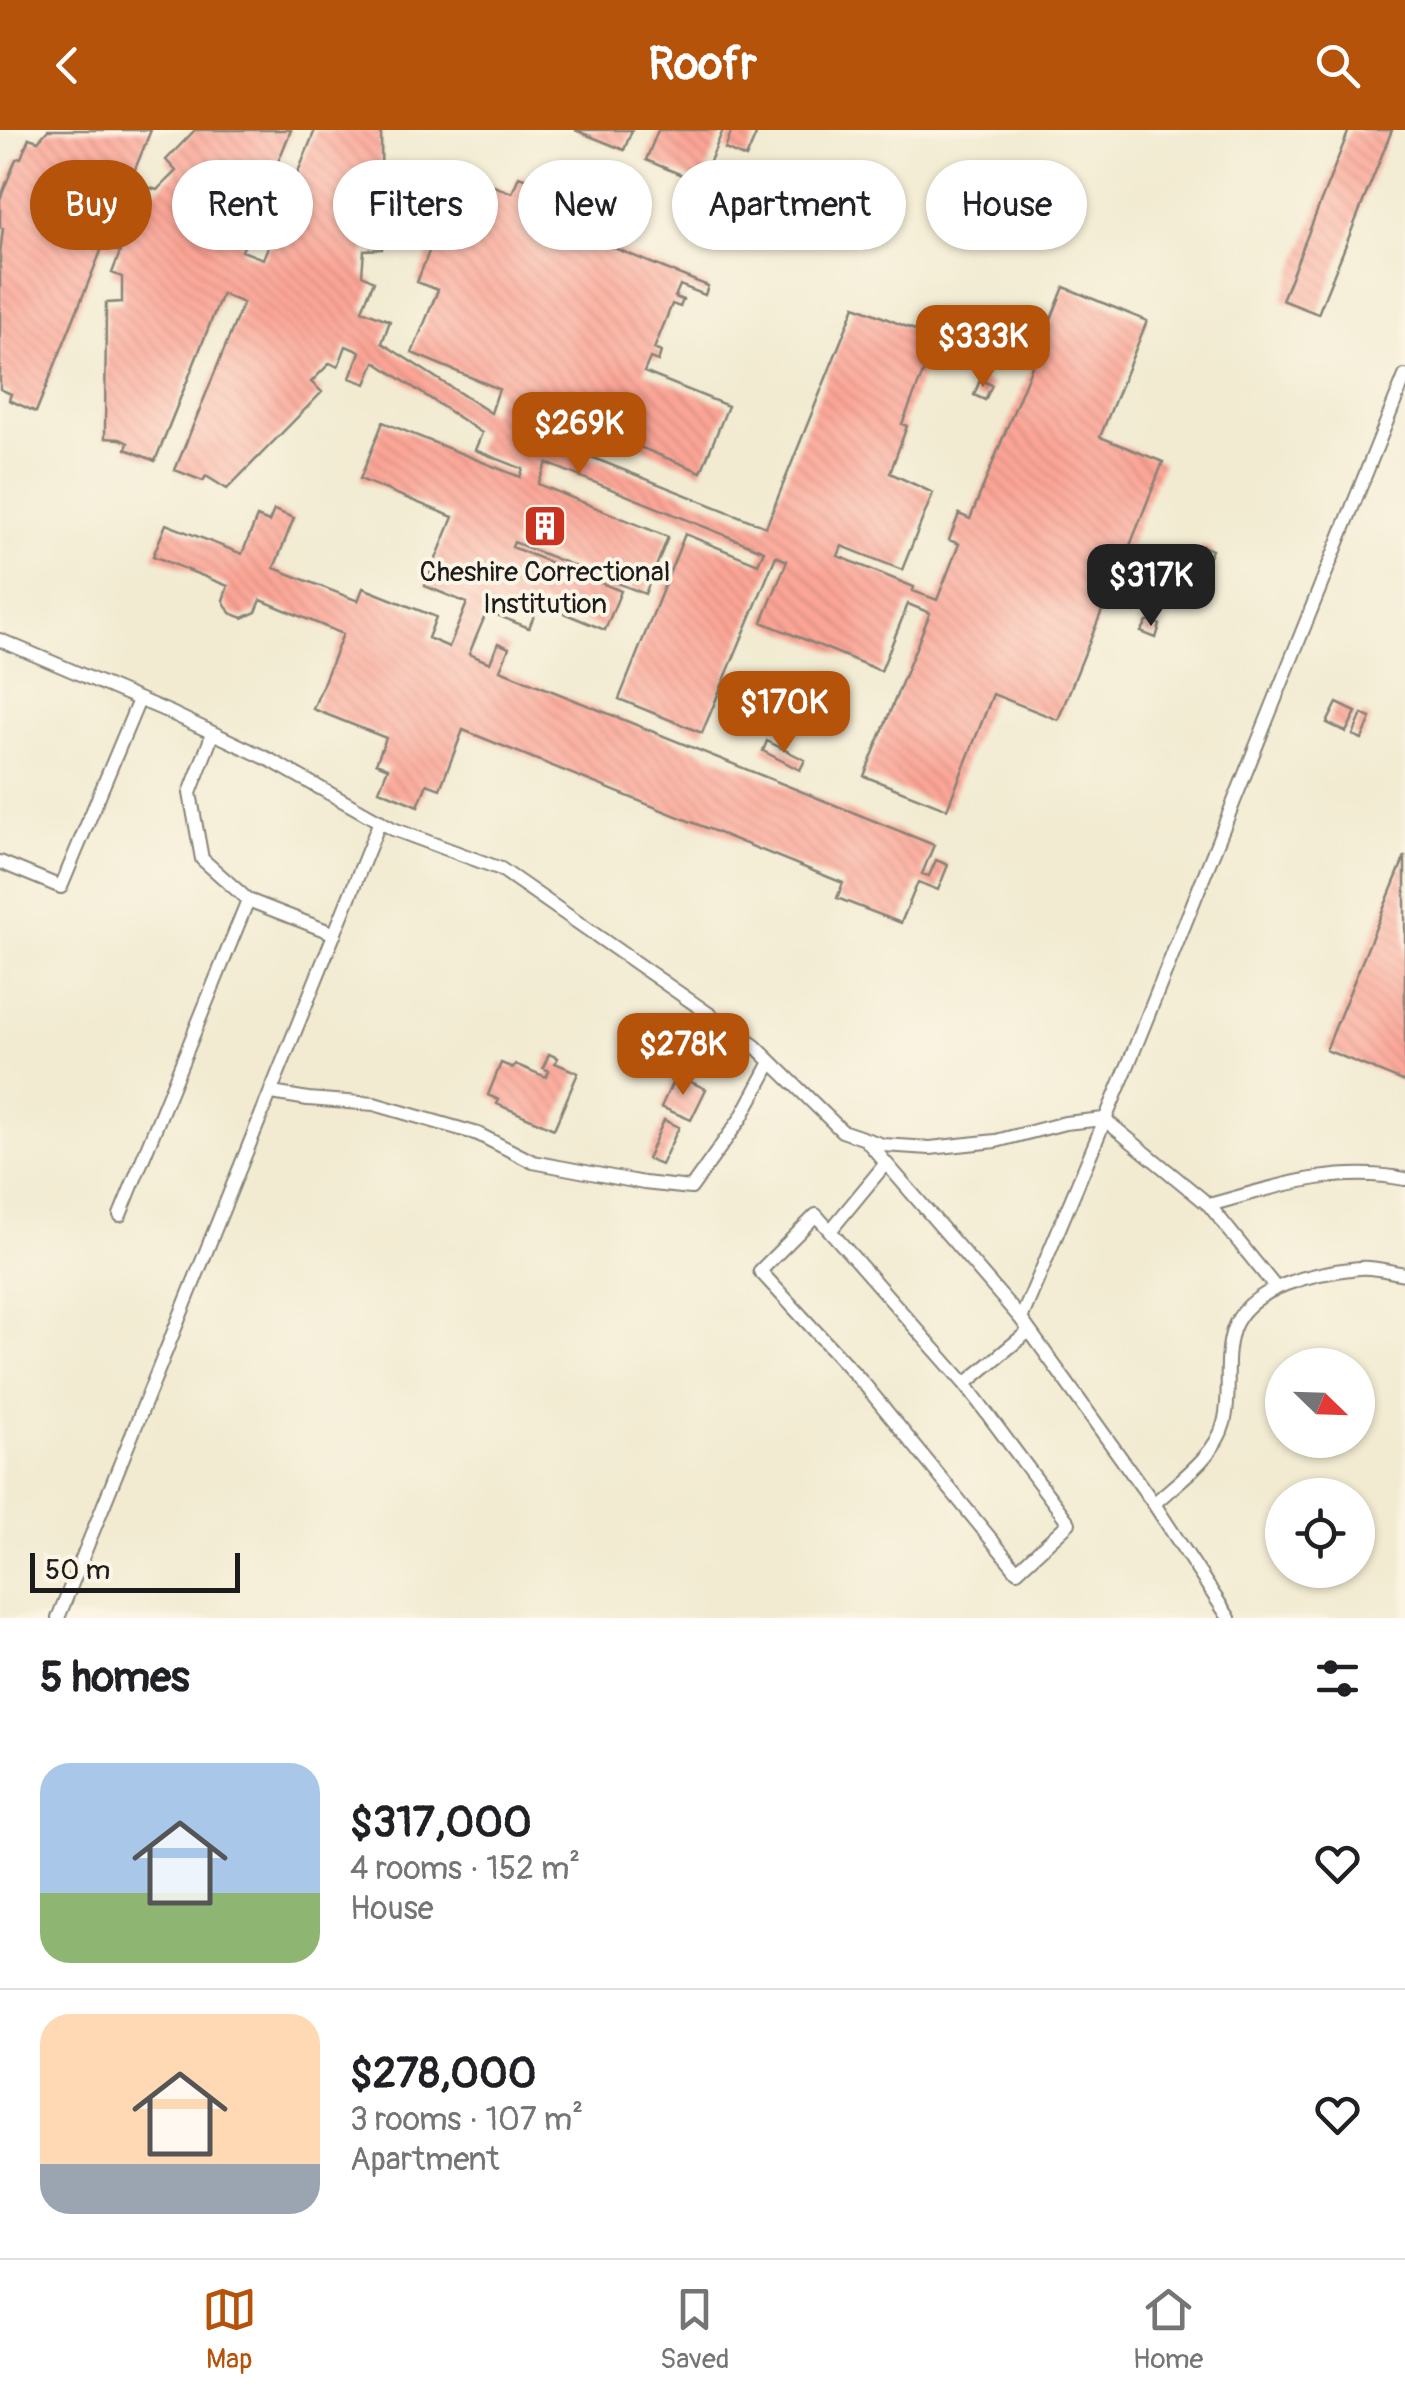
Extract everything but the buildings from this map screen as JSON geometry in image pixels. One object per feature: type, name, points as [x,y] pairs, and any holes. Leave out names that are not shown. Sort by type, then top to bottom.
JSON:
[{"type":"lane","points":[[965,1384],[1025,1325],[1104,1119],[1405,376]]},
{"type":"lane","points":[[0,640],[270,760],[380,822],[501,869],[755,1046],[842,1130],[884,1145],[930,1148],[996,1141],[1065,1123],[1104,1119],[1209,1206],[1276,1288]]},
{"type":"lane","points":[[0,862],[62,887],[139,700]]},
{"type":"lane","points":[[213,734],[190,792],[202,860],[248,900],[335,934]]},
{"type":"lane","points":[[58,1618],[380,822]]},
{"type":"lane","points":[[120,1215],[248,900]]},
{"type":"lane","points":[[272,1093],[308,1100],[374,1104],[478,1134],[533,1162],[691,1188],[740,1118],[771,1062]]},
{"type":"lane","points":[[864,1138],[1025,1325],[1154,1504],[1229,1618]]},
{"type":"lane","points":[[830,1231],[886,1164]]},
{"type":"lane","points":[[1209,1206],[1314,1176],[1364,1174],[1405,1180]]},
{"type":"lane","points":[[816,1215],[965,1384],[1069,1523],[1017,1571],[865,1385],[760,1271],[816,1215]]},
{"type":"lane","points":[[1154,1504],[1210,1453],[1225,1422],[1226,1365],[1234,1326],[1256,1300],[1276,1288],[1362,1267],[1405,1274]]},
{"type":"place","name":"Cheshire Correctional Institution","points":[[545,526]]}]
